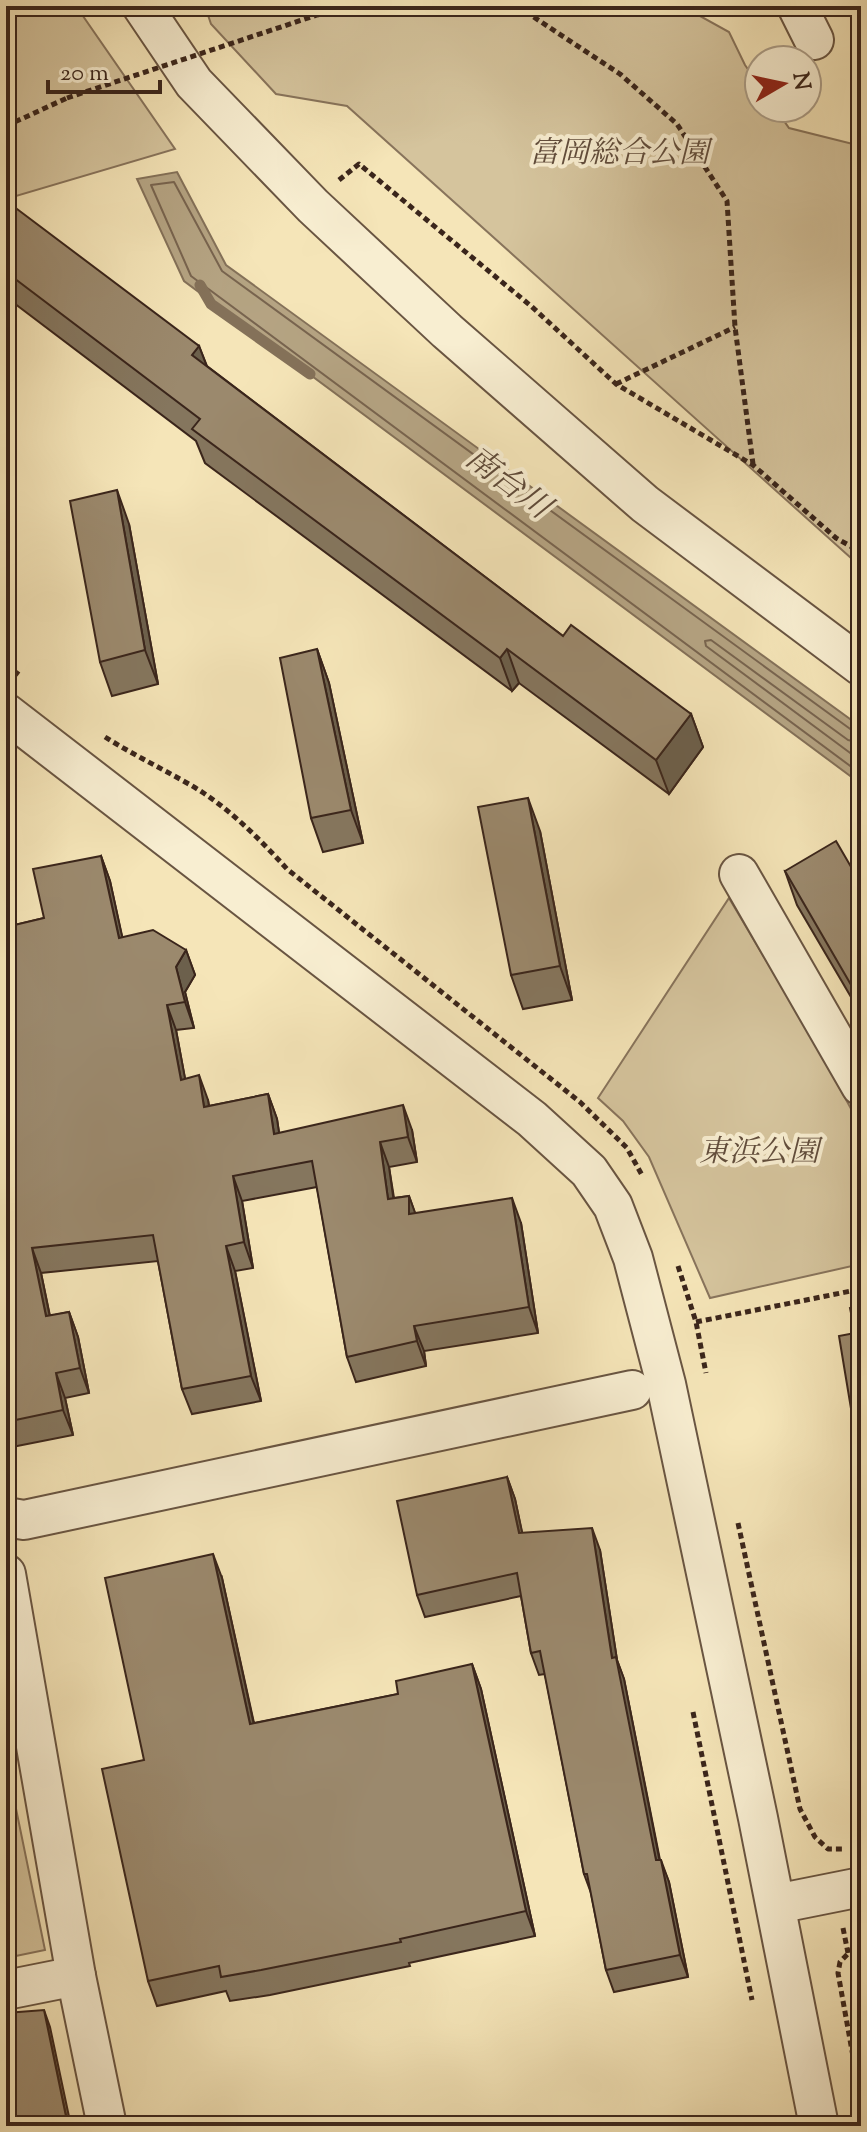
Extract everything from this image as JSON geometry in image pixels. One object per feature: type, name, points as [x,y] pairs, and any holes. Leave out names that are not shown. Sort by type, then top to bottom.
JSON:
[{"type":"street","points":[[142,6],[194,83],[313,206],[447,331],[645,504],[861,666]]},
{"type":"street","points":[[797,6],[814,40]]},
{"type":"street","points":[[6,713],[532,1119],[589,1171],[613,1206],[633,1258],[666,1384],[776,1904],[819,2126]]},
{"type":"street","points":[[739,874],[861,1086]]},
{"type":"street","points":[[6,1517],[24,1520],[632,1390]]},
{"type":"street","points":[[6,1574],[76,1976],[107,2126]]},
{"type":"street","points":[[776,1904],[861,1887]]},
{"type":"street","points":[[6,1990],[76,1976]]},
{"type":"path","points":[[6,126],[67,98],[347,6]]},
{"type":"path","points":[[517,6],[620,74],[677,124],[727,201],[735,327],[753,465]]},
{"type":"path","points":[[313,206],[359,164],[531,306],[616,384],[753,465],[836,538],[861,552]]},
{"type":"path","points":[[616,384],[735,327]]},
{"type":"path","points":[[6,665],[28,682]]},
{"type":"path","points":[[94,731],[131,755],[189,784],[256,834],[287,869],[580,1102],[627,1148],[649,1188]]},
{"type":"path","points":[[675,1260],[696,1322],[706,1375]]},
{"type":"path","points":[[696,1322],[861,1289]]},
{"type":"path","points":[[736,1515],[800,1809],[815,1837],[828,1849],[857,1849]]},
{"type":"path","points":[[861,1940],[840,1962],[838,1973],[861,2101]]},
{"type":"green space","points":[[6,6],[76,6],[175,149],[6,199]]},
{"type":"green space","name":"富岡総合公園","points":[[205,6],[682,6],[729,32],[743,61],[743,124],[786,124],[789,128],[861,146],[861,567],[347,106],[276,94],[211,24]]},
{"type":"green space","name":"東浜公園","points":[[729,898],[861,1127],[861,1264],[710,1298],[649,1157],[623,1121],[598,1098]]},
{"type":"green space","points":[[6,1760],[45,1950],[6,1958]]},
{"type":"water","points":[[177,172],[226,265],[861,727],[861,784],[184,281],[137,179]]},
{"type":"building","points":[[17,209],[199,346],[192,355],[563,636],[571,625],[691,714],[656,760],[507,649],[500,658],[192,429],[200,419],[6,272],[6,224]]},
{"type":"building","points":[[117,490],[145,650],[100,662],[70,501]]},
{"type":"building","points":[[317,649],[351,810],[311,818],[280,658]]},
{"type":"building","points":[[528,798],[560,966],[511,975],[478,807]]},
{"type":"building","points":[[836,841],[861,884],[861,1002],[785,871]]},
{"type":"building","points":[[101,856],[119,938],[153,930],[186,950],[176,967],[185,1002],[167,1005],[181,1080],[199,1075],[204,1107],[268,1094],[274,1134],[403,1105],[408,1137],[380,1142],[388,1199],[409,1196],[409,1214],[512,1198],[529,1307],[414,1326],[417,1341],[347,1357],[312,1161],[233,1176],[244,1242],[226,1246],[251,1376],[182,1389],[153,1235],[32,1248],[46,1316],[69,1312],[80,1368],[56,1373],[63,1410],[6,1422],[6,927],[44,918],[33,869]]},
{"type":"building","points":[[861,1306],[861,1450],[858,1451],[839,1336],[855,1333],[850,1308]]},
{"type":"building","points":[[507,1477],[519,1533],[592,1528],[612,1658],[616,1657],[656,1860],[661,1860],[680,1955],[606,1970],[540,1651],[531,1653],[517,1573],[417,1595],[397,1501]]},
{"type":"building","points":[[213,1554],[250,1724],[398,1694],[396,1681],[472,1664],[526,1911],[400,1939],[401,1942],[261,1970],[221,1977],[219,1966],[148,1981],[102,1769],[144,1760],[105,1578]]},
{"type":"building","points":[[44,2010],[68,2126],[6,2126],[6,2013]]},
{"type":"waterway","name":"南台川","points":[[200,285],[211,304],[310,374]]}]
